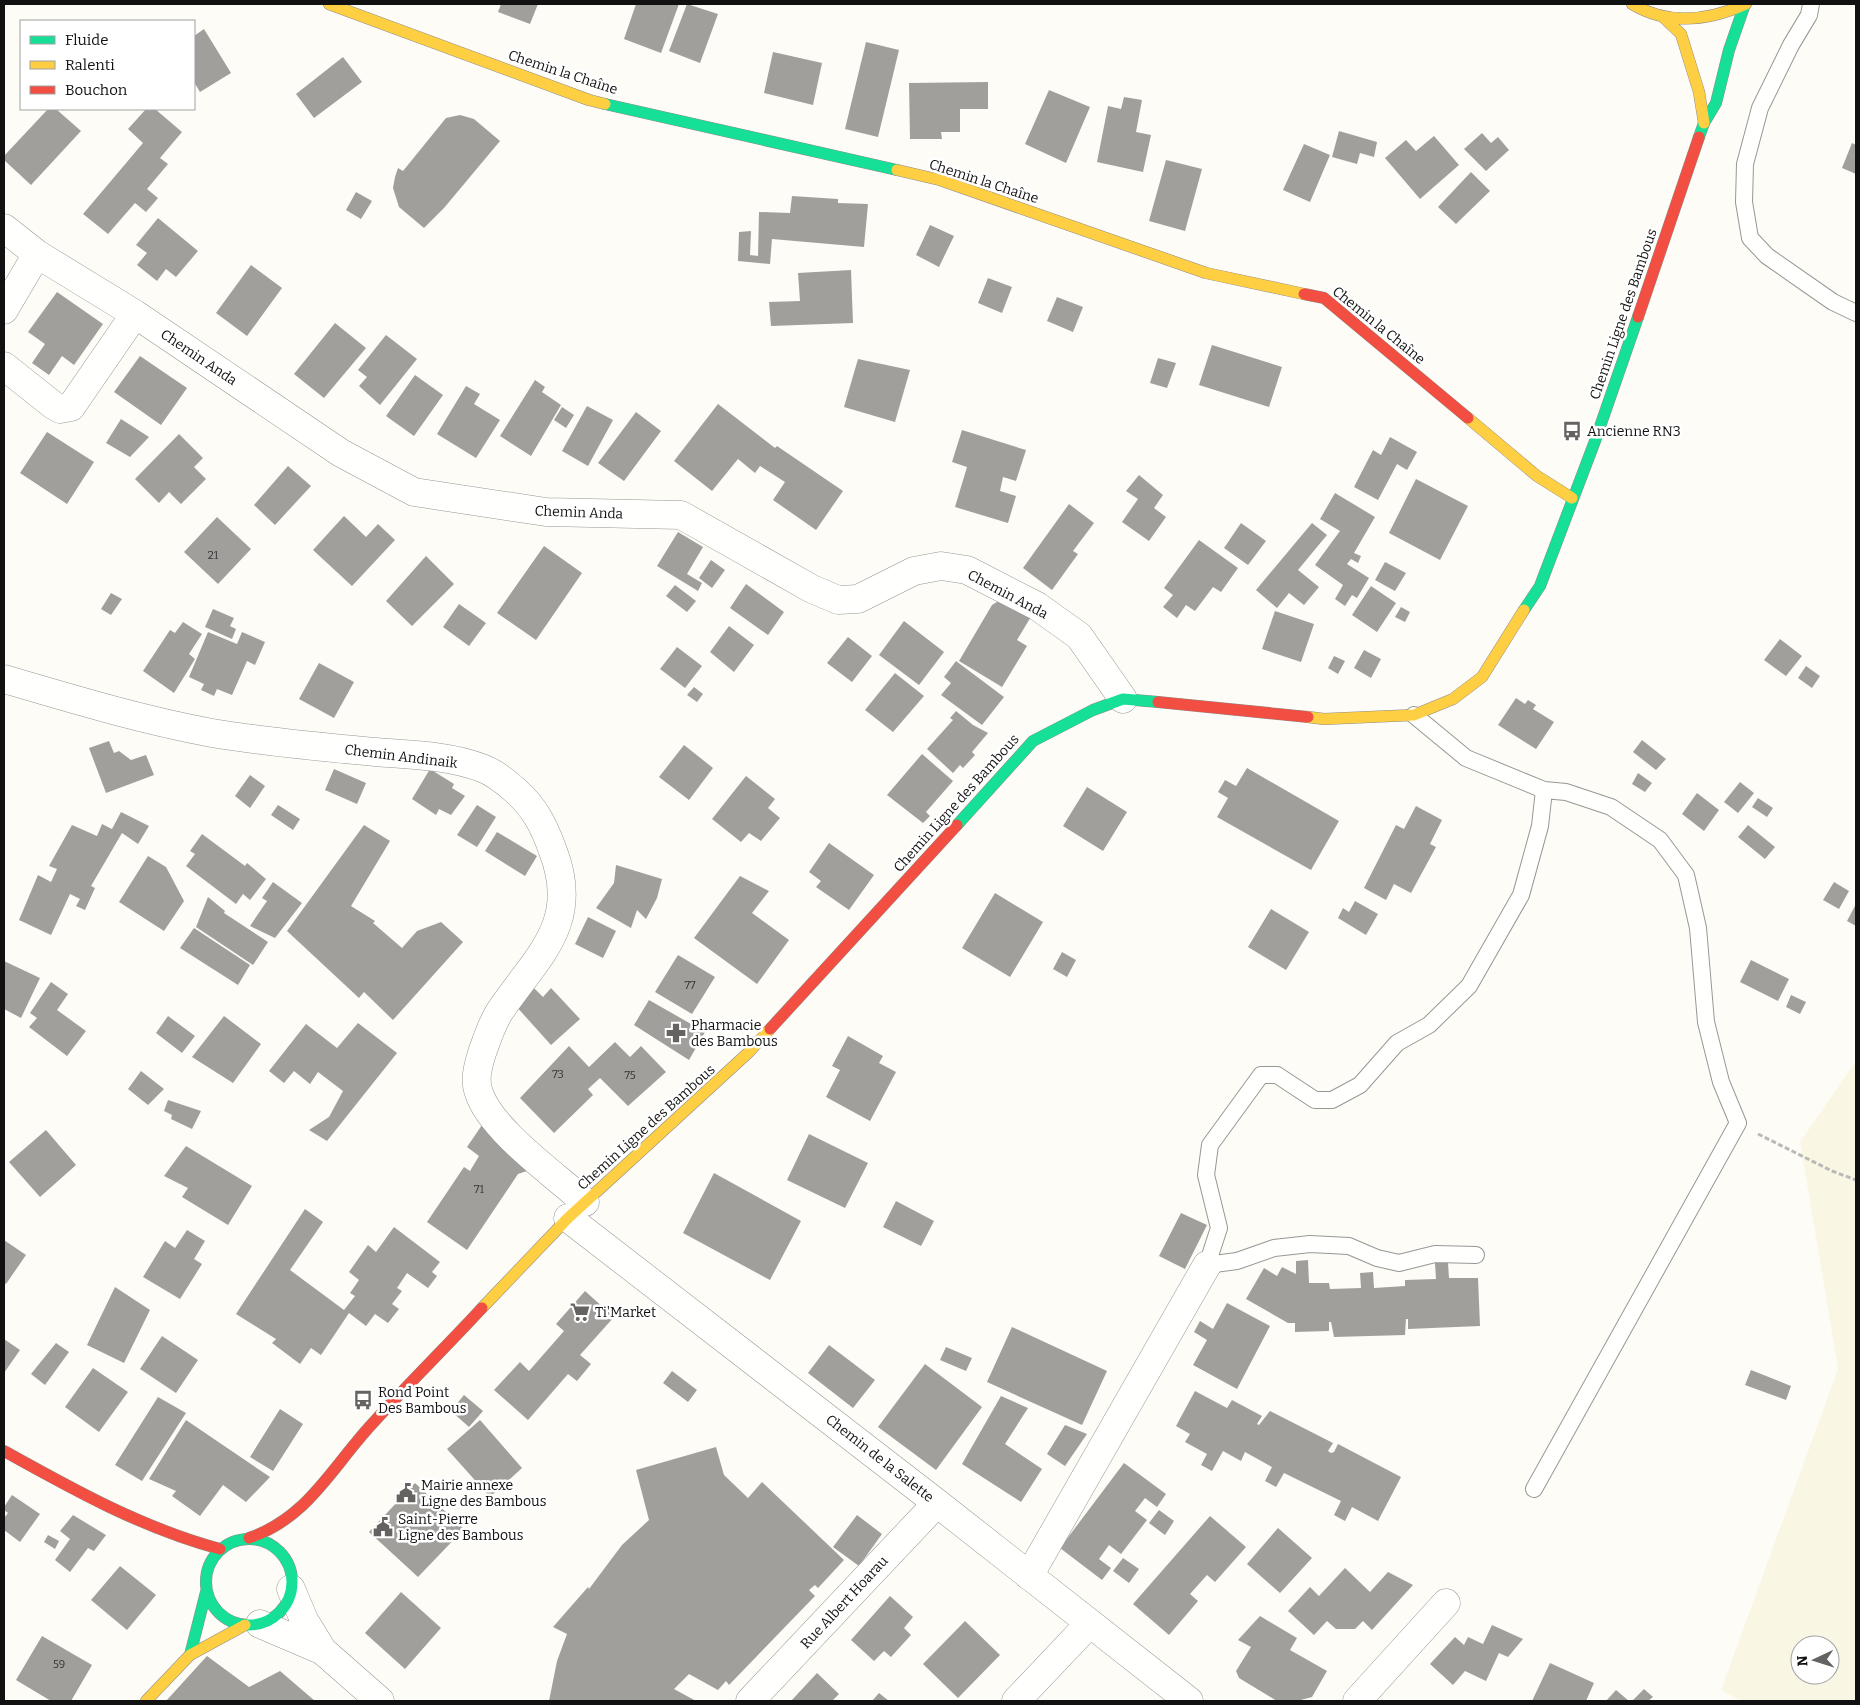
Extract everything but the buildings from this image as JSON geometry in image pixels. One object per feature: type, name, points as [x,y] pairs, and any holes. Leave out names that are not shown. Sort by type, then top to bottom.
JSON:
[{"type":"main road","name":"Chemin la Chaîne","points":[[329,4],[589,100],[940,180],[1206,273],[1324,298],[1537,476],[1572,498]]},
{"type":"main road","points":[[1632,4],[1663,17],[1692,20],[1720,16],[1746,4]]},
{"type":"main road","name":"Chemin Ligne des Bambous","points":[[249,1538],[270,1531],[306,1504],[371,1425],[577,1210],[749,1052],[1033,741],[1093,710],[1123,699],[1324,719],[1414,715],[1453,699],[1482,677],[1540,586],[1595,441],[1704,123],[1716,103],[1728,50],[1746,4]]},
{"type":"main road","name":"Chemin Ligne des Bambous","points":[[1663,17],[1681,34],[1696,77],[1704,123]]},
{"type":"main road","points":[[4,1451],[154,1529],[186,1541],[220,1549]]},
{"type":"main road","name":"Chemin Ligne des Bambous","points":[[301,1520],[306,1504]]},
{"type":"main road","points":[[154,1529],[172,1546]]},
{"type":"main road","points":[[291,1580],[288,1563],[278,1550],[264,1541],[249,1538],[233,1541],[220,1549],[202,1573],[206,1592],[212,1606],[222,1617],[236,1625],[253,1625],[268,1622],[281,1612],[290,1597],[291,1580],[293,1543]]},
{"type":"main road","points":[[190,1655],[206,1592]]},
{"type":"main road","points":[[146,1701],[190,1655],[253,1625]]},
{"type":"street","name":"Chemin Anda","points":[[4,228],[37,254],[135,314],[341,453],[414,492],[546,512],[681,515],[812,589],[838,600],[858,599],[914,571],[940,566],[967,570],[1037,606],[1079,636],[1123,699]]},
{"type":"street","points":[[4,310],[37,254]]},
{"type":"street","points":[[4,366],[53,405],[60,408],[71,407],[135,314]]},
{"type":"street","name":"Chemin Andinaik","points":[[4,679],[81,702],[210,732],[278,743],[444,758],[484,768],[516,791],[543,822],[557,861],[563,898],[554,930],[540,958],[499,1013],[491,1030],[479,1061],[476,1077],[478,1091],[486,1111],[499,1127],[577,1210]]},
{"type":"street","name":"Chemin de la Salette","points":[[577,1210],[1029,1576],[1189,1701]]},
{"type":"street","points":[[1029,1576],[1207,1265]]},
{"type":"street","name":"Rue Albert Hoarau","points":[[750,1701],[937,1502]]},
{"type":"street","points":[[291,1580],[304,1620],[323,1651],[380,1701]]},
{"type":"street","points":[[1357,1701],[1446,1603]]},
{"type":"street","points":[[1016,1701],[1089,1624]]},
{"type":"street","points":[[253,1625],[323,1651]]},
{"type":"lane","points":[[1811,4],[1809,14],[1791,45],[1760,108],[1744,164],[1744,202],[1750,238],[1774,262],[1833,302],[1856,313]]},
{"type":"lane","points":[[1414,715],[1466,758],[1544,790],[1566,792],[1611,807],[1660,840],[1686,875],[1698,928],[1706,1022],[1721,1082],[1738,1123],[1534,1489]]},
{"type":"lane","points":[[1476,1255],[1435,1254],[1399,1263],[1377,1258],[1349,1246],[1310,1244],[1274,1248],[1237,1261],[1207,1265],[1219,1228],[1206,1175],[1210,1145],[1261,1075],[1277,1075],[1315,1100],[1332,1100],[1360,1085],[1397,1043],[1429,1025],[1469,986],[1521,895],[1540,826],[1544,790]]},
{"type":"path","points":[[1738,1123],[1832,1171],[1856,1180]]},
{"type":"shaded area","points":[[1856,1061],[1856,1701],[1742,1701],[1721,1690],[1838,1369],[1800,1142]]},
{"type":"traffic: fast","points":[[1699,137],[1704,123],[1716,103],[1729,50],[1745,4]]},
{"type":"traffic: fast","points":[[605,104],[897,170]]},
{"type":"traffic: fast","points":[[1524,610],[1540,586],[1595,441],[1638,317]]},
{"type":"traffic: fast","points":[[957,825],[1033,741],[1093,710],[1123,699],[1158,702]]},
{"type":"traffic: fast","points":[[241,1539],[257,1539],[266,1542],[280,1551],[289,1565],[292,1582],[289,1599],[280,1613],[266,1622],[257,1625],[241,1625],[225,1618],[213,1606],[206,1590],[206,1574],[213,1558],[225,1546],[241,1539]]},
{"type":"traffic: fast","points":[[190,1655],[206,1592]]},
{"type":"traffic: slow","points":[[329,4],[589,100],[605,104]]},
{"type":"traffic: slow","points":[[1632,4],[1660,16],[1689,19],[1717,14],[1746,4]]},
{"type":"traffic: slow","points":[[1663,17],[1681,34],[1699,92],[1704,123]]},
{"type":"traffic: slow","points":[[897,170],[940,180],[1206,273],[1304,294]]},
{"type":"traffic: slow","points":[[1468,418],[1537,476],[1572,498]]},
{"type":"traffic: slow","points":[[1308,717],[1324,719],[1414,715],[1453,699],[1482,677],[1524,610]]},
{"type":"traffic: slow","points":[[482,1308],[568,1218],[749,1052],[770,1029]]},
{"type":"traffic: slow","points":[[146,1701],[190,1655],[245,1625]]},
{"type":"traffic: jam","points":[[1638,317],[1699,137]]},
{"type":"traffic: jam","points":[[1304,294],[1324,298],[1468,418]]},
{"type":"traffic: jam","points":[[1158,702],[1308,717]]},
{"type":"traffic: jam","points":[[770,1029],[957,825]]},
{"type":"traffic: jam","points":[[249,1538],[270,1529],[287,1518],[318,1490],[358,1440],[399,1394],[482,1308]]},
{"type":"traffic: jam","points":[[4,1451],[109,1507],[163,1530],[220,1549]]},
{"type":"place","name":"Ancienne RN3","points":[[1572,431]]},
{"type":"place","name":"Pharmacie des Bambous","points":[[676,1033]]},
{"type":"place","name":"Ti'Market","points":[[580,1312]]},
{"type":"place","name":"Rond Point Des Bambous","points":[[363,1400]]},
{"type":"place","name":"Mairie annexe Ligne des Bambous","points":[[406,1493]]},
{"type":"place","name":"Saint-Pierre Ligne des Bambous","points":[[383,1527]]}]
